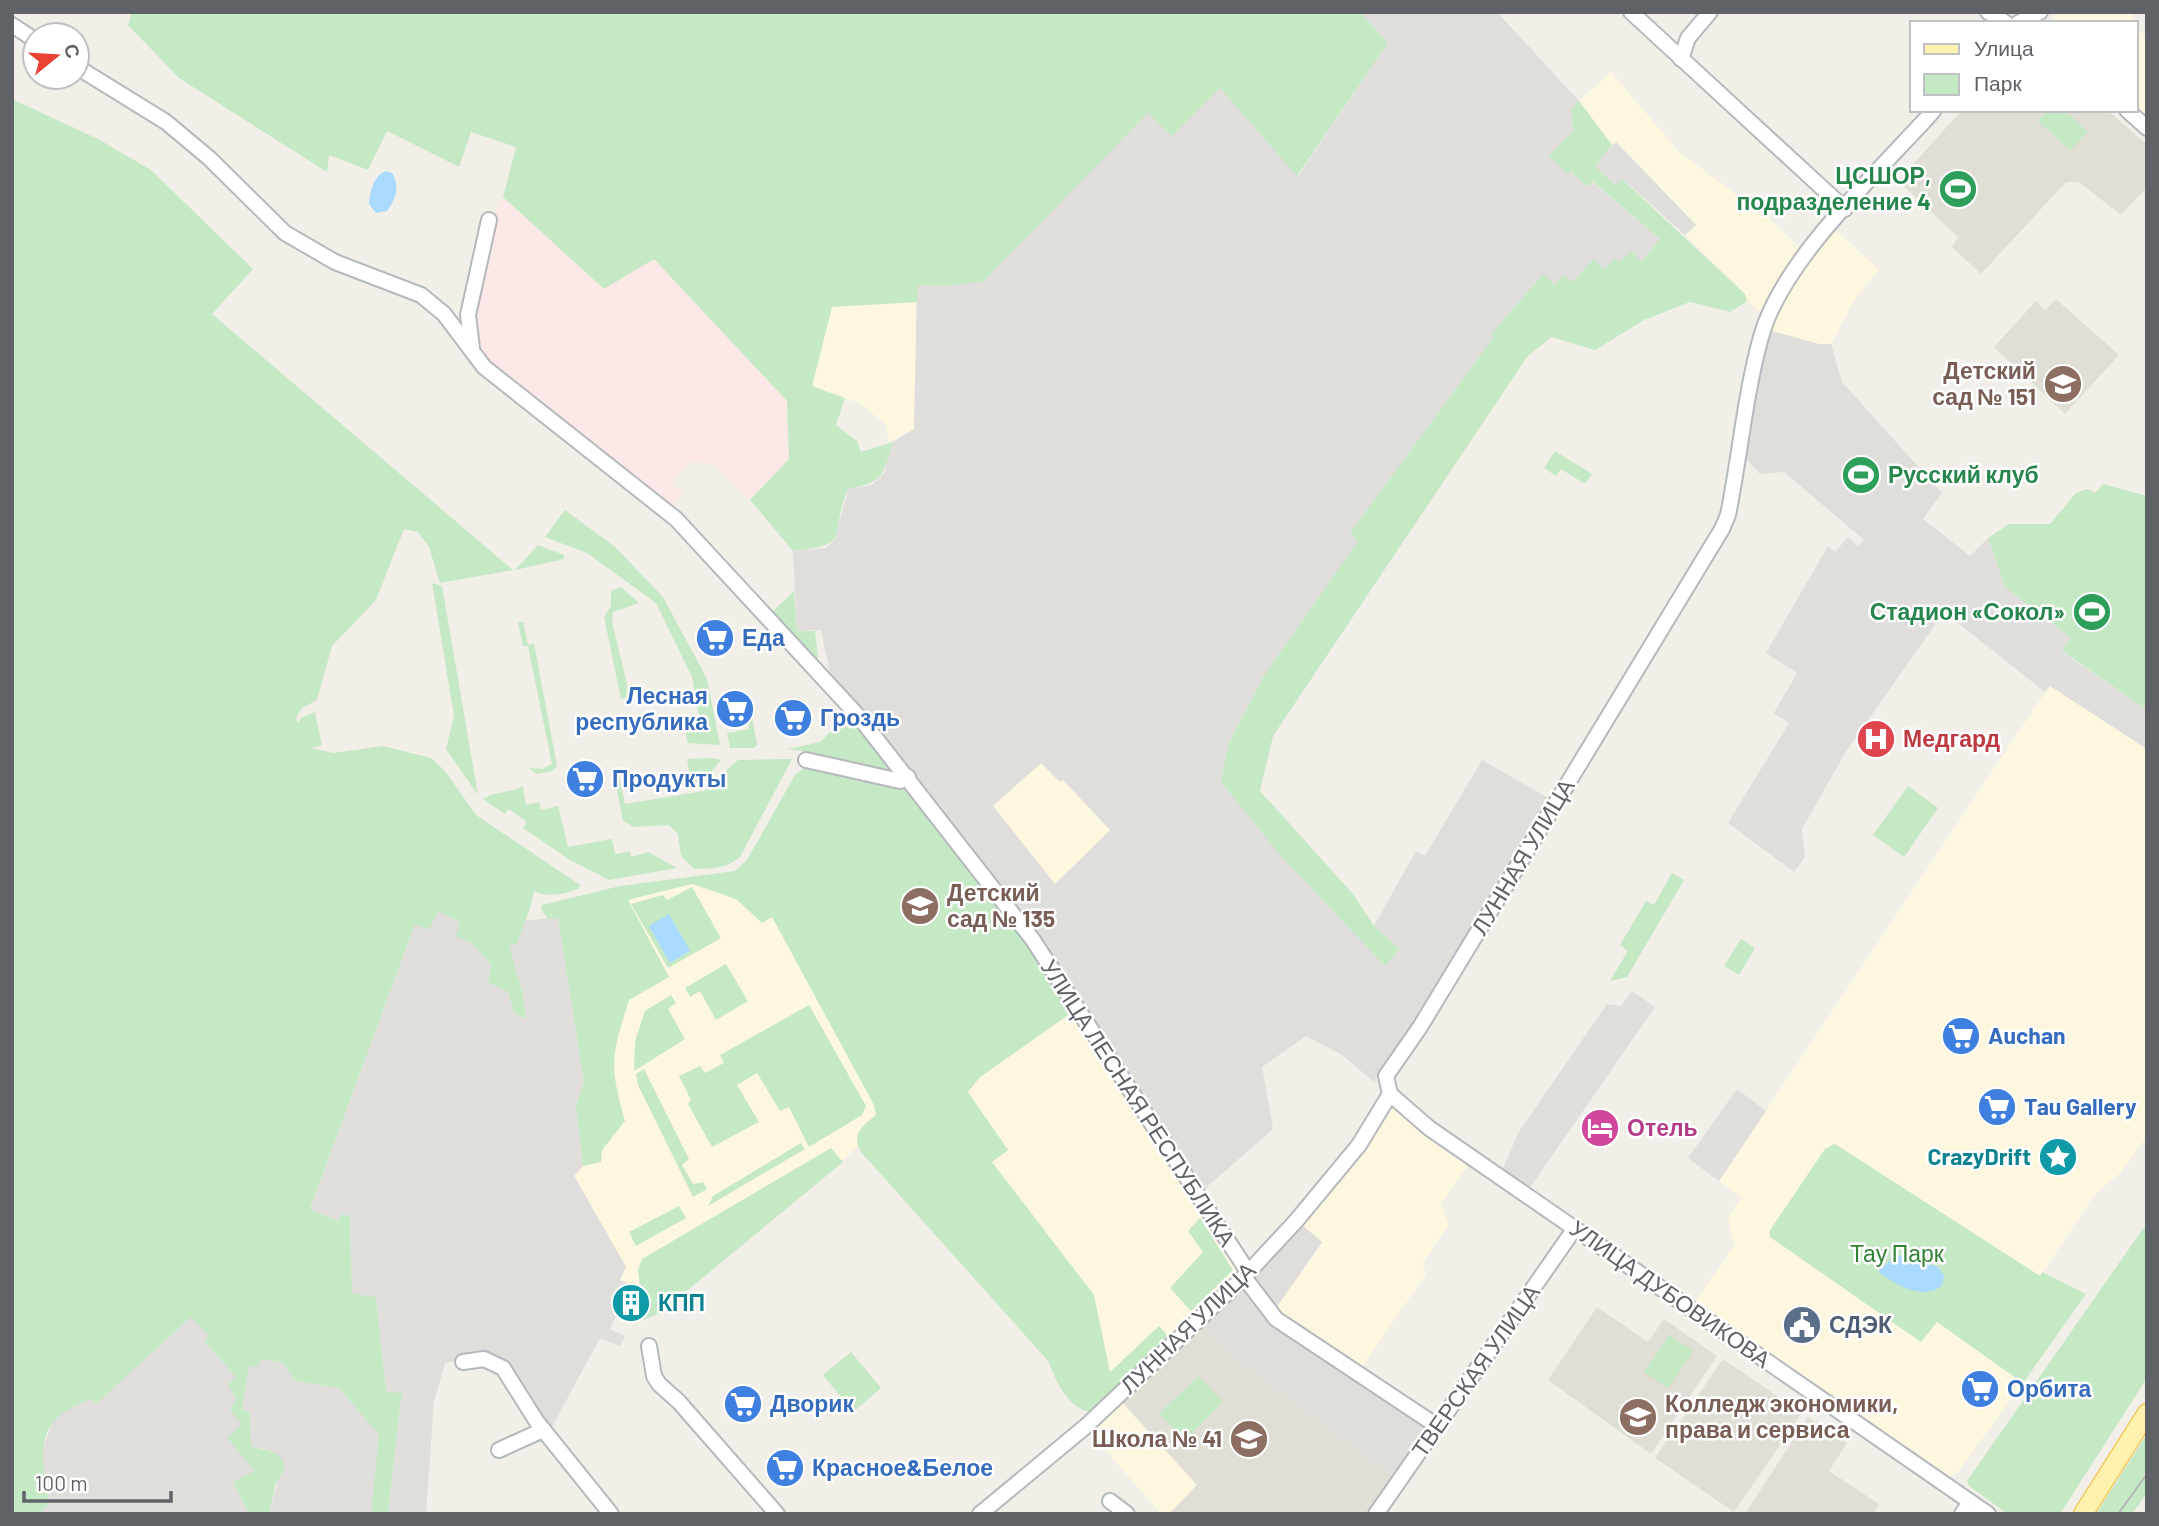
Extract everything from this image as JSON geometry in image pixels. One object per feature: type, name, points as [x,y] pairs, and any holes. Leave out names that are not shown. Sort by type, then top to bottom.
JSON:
[{"type":"main road","points":[[2083,1514],[2147,1413]]},
{"type":"street","points":[[1631,12],[1845,209]]},
{"type":"street","points":[[1681,59],[1688,38],[1710,12]]},
{"type":"street","points":[[2022,21],[2040,12]]},
{"type":"street","name":"УЛИЦА ЛЕСНАЯ РЕСПУБЛИКА","points":[[91,76],[166,122],[209,158],[285,233],[335,262],[421,296],[444,314],[474,356],[676,519],[818,669],[908,777],[1033,940],[1246,1274],[1255,1296],[1276,1319],[1437,1426]]},
{"type":"street","name":"ЛУННАЯ УЛИЦА","points":[[980,1514],[1085,1427],[1246,1274],[1296,1221],[1353,1152],[1390,1094],[1386,1076],[1420,1027],[1722,529],[1730,505],[1761,336],[1786,279],[1932,112]]},
{"type":"street","points":[[2129,112],[2147,128]]},
{"type":"street","points":[[474,356],[468,315],[489,220]]},
{"type":"street","points":[[806,760],[900,781],[908,777]]},
{"type":"street","name":"УЛИЦА ДУБОВИКОВА","points":[[1390,1094],[1429,1128],[1575,1228],[1966,1508],[1988,1514]]},
{"type":"street","name":"ТВЕРСКАЯ УЛИЦА","points":[[1376,1514],[1575,1228]]},
{"type":"street","points":[[649,1346],[654,1376],[659,1384],[679,1402],[776,1514]]},
{"type":"street","points":[[463,1362],[484,1359],[503,1368],[543,1430],[611,1514]]},
{"type":"street","points":[[499,1450],[543,1430]]},
{"type":"street","points":[[1110,1501],[1127,1514]]},
{"type":"shaded area","points":[[1360,12],[1497,12],[1579,101],[1571,109],[1573,131],[1567,174],[1570,171],[1587,186],[1591,181],[1660,239],[1641,262],[1619,262],[1573,282],[1556,285],[1542,275],[1491,334],[1493,338],[1350,533],[1359,540],[1263,677],[1228,745],[1221,782],[1385,966],[1400,949],[1374,926],[1416,851],[1425,856],[1482,760],[1552,800],[1411,1031],[1395,1048],[1374,1082],[1342,1055],[1306,1036],[1262,1067],[1273,1129],[1201,1192],[863,714],[830,673],[821,630],[797,631],[793,551],[826,548],[835,539],[848,489],[872,485],[884,473],[893,442],[914,429],[917,285],[946,286],[984,280],[1149,112],[1172,135],[1220,88],[1298,176],[1388,43]],"holes":[[[1041,763],[1060,782],[1063,780],[1110,830],[1055,884],[993,806]]]},
{"type":"shaded area","points":[[2058,12],[2131,12],[2134,21],[2051,21]]},
{"type":"shaded area","points":[[2138,28],[2147,40],[2147,118],[2138,111]]},
{"type":"shaded area","points":[[1611,72],[1680,153],[1741,198],[1744,194],[1803,251],[1763,314],[1747,301],[1745,294],[1685,235],[1696,225],[1617,143],[1612,145],[1579,101]]},
{"type":"shaded area","points":[[1960,112],[2109,112],[2147,145],[2147,187],[2121,215],[2079,182],[2066,182],[1981,274],[1952,247],[1958,237],[1898,181]]},
{"type":"shaded area","points":[[1616,142],[1696,225],[1685,235],[1623,179],[1615,185],[1594,165]]},
{"type":"shaded area","points":[[503,197],[604,289],[654,259],[787,401],[789,459],[750,500],[714,465],[693,461],[671,483],[683,494],[671,509],[492,367],[476,346],[472,310],[492,219]]},
{"type":"shaded area","points":[[1834,228],[1879,270],[1855,299],[1831,344],[1819,344],[1769,330],[1790,283]]},
{"type":"shaded area","name":"Детский сад № 151","points":[[2056,299],[2119,355],[2065,414],[1994,347],[2036,301],[2045,310]]},
{"type":"shaded area","points":[[917,302],[914,429],[889,442],[885,423],[859,403],[812,387],[832,307]]},
{"type":"shaded area","points":[[1769,330],[1819,344],[1831,344],[1842,382],[1942,493],[1923,519],[1970,556],[1988,538],[2005,587],[2071,638],[2062,652],[2147,710],[2147,749],[2050,686],[2045,692],[1944,612],[1845,753],[1802,829],[1805,857],[1794,872],[1728,823],[1789,723],[1774,713],[1797,673],[1766,653],[1828,546],[1835,552],[1848,537],[1858,546],[1864,540],[1784,472],[1760,474],[1744,456],[1761,356]]},
{"type":"shaded area","points":[[2050,685],[2147,749],[2147,1136],[2121,1172],[2095,1194],[2040,1276],[1835,1144],[1825,1149],[1769,1235],[1921,1342],[1936,1321],[2023,1383],[1957,1473],[1947,1477],[1694,1303],[1734,1246],[1728,1218],[1742,1197],[1719,1181]]},
{"type":"shaded area","points":[[1041,763],[1060,782],[1063,779],[1110,830],[1055,885],[993,806]]},
{"type":"shaded area","points":[[691,882],[774,914],[896,1102],[859,1146],[663,1309],[615,1315],[630,1284],[620,1280],[626,1267],[574,1175],[619,891]]},
{"type":"shaded area","points":[[437,910],[460,922],[491,965],[488,982],[508,992],[514,1013],[526,1018],[523,994],[508,946],[517,943],[524,921],[558,917],[584,1082],[576,1106],[583,1166],[574,1176],[626,1267],[620,1280],[630,1284],[610,1329],[625,1336],[620,1346],[600,1338],[552,1427],[542,1420],[505,1367],[461,1360],[445,1363],[434,1402],[426,1514],[388,1514],[401,1399],[404,1394],[386,1393],[376,1297],[352,1295],[350,1216],[339,1221],[310,1210],[415,924]]},
{"type":"shaded area","points":[[1632,991],[1655,1007],[1529,1189],[1502,1171],[1518,1133],[1607,1004],[1621,1006]]},
{"type":"shaded area","points":[[1071,1013],[1240,1272],[1112,1393],[931,1113]]},
{"type":"shaded area","points":[[1737,1089],[1766,1111],[1719,1181],[1688,1158]]},
{"type":"shaded area","points":[[1389,1108],[1402,1111],[1471,1161],[1441,1204],[1449,1224],[1422,1264],[1426,1274],[1360,1370],[1297,1329],[1276,1308],[1322,1243],[1301,1224]]},
{"type":"shaded area","points":[[1301,1224],[1322,1242],[1276,1308],[1297,1329],[1433,1421],[1394,1477],[1248,1368],[1244,1368],[1201,1322]]},
{"type":"shaded area","name":"Колледж экономики, права и сервиса","points":[[1597,1307],[1648,1342],[1664,1319],[1717,1356],[1651,1454],[1548,1380]]},
{"type":"shaded area","points":[[192,1316],[209,1336],[204,1341],[236,1377],[236,1399],[255,1471],[233,1482],[249,1514],[39,1514],[49,1504],[41,1453],[54,1419],[68,1407],[91,1399],[96,1404]]},
{"type":"shaded area","name":"Школа № 41","points":[[1201,1322],[1244,1368],[1248,1368],[1394,1477],[1369,1514],[1169,1514],[1197,1485],[1121,1401]]},
{"type":"shaded area","points":[[265,1359],[283,1363],[295,1381],[339,1388],[380,1436],[371,1514],[258,1514],[269,1513],[278,1480],[272,1451],[251,1446],[250,1412],[242,1410],[249,1366]]},
{"type":"shaded area","points":[[1723,1359],[1802,1413],[1734,1512],[1655,1458]]},
{"type":"shaded area","points":[[1121,1401],[1197,1485],[1169,1514],[1161,1514],[1089,1431]]},
{"type":"shaded area","points":[[1808,1417],[1847,1443],[1829,1471],[1879,1504],[1873,1514],[1745,1514]]},
{"type":"green space","points":[[132,12],[1360,12],[1388,43],[1297,176],[1220,88],[1172,136],[1148,113],[984,281],[946,286],[918,285],[917,302],[832,307],[812,386],[845,398],[836,425],[857,441],[861,452],[893,442],[880,476],[869,483],[848,489],[832,541],[825,545],[793,551],[750,500],[789,459],[787,401],[654,259],[604,289],[503,197],[516,147],[471,132],[459,167],[387,131],[368,170],[329,155],[327,172],[179,78],[128,25]]},
{"type":"green space","points":[[12,99],[98,139],[151,170],[253,269],[212,314],[513,570],[440,583],[429,547],[418,532],[404,529],[376,600],[332,646],[317,700],[302,708],[296,718],[298,723],[301,718],[315,712],[322,745],[311,748],[333,753],[383,746],[431,758],[445,771],[476,815],[580,885],[578,889],[556,894],[534,891],[517,944],[509,946],[523,994],[526,1019],[514,1013],[508,992],[488,982],[491,965],[472,943],[456,936],[460,922],[438,911],[429,930],[415,924],[310,1209],[338,1221],[341,1214],[350,1216],[352,1294],[376,1297],[386,1392],[404,1393],[401,1399],[388,1514],[371,1514],[379,1435],[339,1388],[295,1381],[283,1363],[266,1359],[259,1362],[257,1367],[249,1366],[242,1410],[250,1412],[251,1446],[273,1452],[281,1458],[285,1469],[276,1483],[269,1513],[249,1514],[233,1482],[255,1471],[227,1438],[242,1424],[230,1410],[236,1399],[228,1384],[236,1377],[204,1341],[209,1336],[191,1317],[96,1404],[91,1399],[58,1417],[45,1440],[43,1453],[49,1504],[39,1514],[12,1514]]},
{"type":"green space","points":[[1579,101],[1612,145],[1595,166],[1615,185],[1622,179],[1745,294],[1747,301],[1730,312],[1690,302],[1644,320],[1595,350],[1551,337],[1527,357],[1273,736],[1260,791],[1353,894],[1374,926],[1400,949],[1385,966],[1281,856],[1221,782],[1228,745],[1263,677],[1358,541],[1350,533],[1493,338],[1491,334],[1543,274],[1555,285],[1564,275],[1573,282],[1593,259],[1605,269],[1615,258],[1619,262],[1632,251],[1641,262],[1660,239],[1592,181],[1587,187],[1571,171],[1567,174],[1549,156],[1573,131],[1571,109]]},
{"type":"green space","points":[[2045,112],[2066,112],[2088,132],[2070,151],[2038,121]]},
{"type":"green space","points":[[1555,451],[1592,474],[1585,484],[1561,469],[1556,476],[1544,468]]},
{"type":"green space","name":"Стадион «Сокол»","points":[[2103,484],[2147,496],[2147,710],[2062,651],[2071,638],[2005,587],[1988,538],[2009,524],[2050,524],[2076,493],[2087,489],[2095,493]]},
{"type":"green space","points":[[565,510],[615,547],[663,597],[707,679],[720,745],[688,743],[685,729],[690,719],[699,717],[692,677],[656,603],[587,553],[545,537]]},
{"type":"green space","points":[[538,545],[564,555],[564,559],[515,570]]},
{"type":"green space","points":[[432,583],[442,586],[478,795],[446,749],[454,716]]},
{"type":"green space","points":[[621,587],[639,603],[613,612],[612,622],[630,696],[621,699],[604,617],[611,606],[611,591]]},
{"type":"green space","points":[[794,591],[797,631],[815,631],[818,657],[814,659],[770,614]]},
{"type":"green space","points":[[518,622],[523,622],[528,645],[534,643],[557,766],[552,771],[536,774],[529,768],[542,769],[552,764],[528,646],[523,646]]},
{"type":"green space","points":[[850,713],[895,771],[893,773],[816,753],[788,749],[820,742]]},
{"type":"green space","points":[[752,717],[757,744],[754,748],[730,748],[727,733],[749,729],[748,718]]},
{"type":"green space","points":[[687,759],[721,760],[704,781],[691,784]]},
{"type":"green space","points":[[792,759],[740,857],[724,866],[694,869],[681,856],[678,834],[669,825],[634,827],[623,821],[613,770],[618,769],[625,804],[704,791],[738,760]]},
{"type":"green space","points":[[806,766],[907,788],[1028,942],[1071,1013],[980,1077],[968,1092],[1008,1150],[992,1162],[1094,1295],[1110,1372],[1159,1326],[1171,1339],[1092,1412],[1070,1401],[1059,1386],[1049,1362],[861,1152],[858,1135],[862,1127],[876,1115],[874,1105],[772,917],[762,923],[736,899],[692,884],[628,900],[669,977],[629,1000],[614,1060],[616,1086],[625,1121],[602,1150],[601,1162],[583,1166],[576,1106],[584,1082],[558,918],[548,919],[541,909],[542,905],[620,886],[735,871],[747,860],[795,775]]},
{"type":"green space","points":[[523,786],[526,805],[539,802],[541,810],[558,806],[568,847],[612,839],[615,854],[630,851],[631,857],[648,852],[677,868],[609,880],[570,860],[523,828],[527,822],[509,809],[505,814],[483,799]]},
{"type":"green space","points":[[1908,786],[1938,808],[1904,857],[1873,835]]},
{"type":"green space","points":[[1672,873],[1684,880],[1627,977],[1610,981],[1628,951],[1620,945],[1646,901],[1654,905]]},
{"type":"green space","points":[[692,887],[721,938],[668,968],[631,904],[663,895],[667,900]]},
{"type":"green space","points":[[1741,939],[1755,948],[1739,975],[1724,966]]},
{"type":"green space","points":[[726,964],[748,1001],[716,1020],[700,991],[690,997],[685,988]]},
{"type":"green space","points":[[671,995],[676,1003],[668,1009],[685,1039],[634,1071],[635,1041],[645,1011]]},
{"type":"green space","points":[[809,1005],[866,1106],[862,1115],[809,1147],[789,1107],[780,1111],[757,1073],[737,1085],[759,1122],[712,1147],[688,1104],[691,1100],[679,1076],[700,1066],[705,1073],[724,1063],[720,1055]]},
{"type":"green space","points":[[644,1069],[689,1159],[682,1165],[693,1184],[703,1182],[707,1189],[693,1197],[638,1085],[636,1074]]},
{"type":"green space","points":[[801,1143],[805,1149],[708,1206],[713,1196]]},
{"type":"green space","name":"Тау Парк","points":[[1835,1144],[2040,1276],[2042,1272],[2086,1294],[2023,1383],[1937,1322],[1921,1342],[1770,1237],[1770,1230],[1825,1149]]},
{"type":"green space","points":[[831,1148],[843,1162],[660,1313],[644,1320],[638,1270],[642,1259]]},
{"type":"green space","points":[[679,1206],[686,1218],[636,1246],[629,1232]]},
{"type":"green space","points":[[1200,1218],[1233,1270],[1191,1311],[1170,1288],[1203,1252],[1188,1231]]},
{"type":"green space","points":[[2147,1223],[2147,1378],[2060,1514],[2008,1514],[1969,1486],[1967,1481]]},
{"type":"green space","points":[[1669,1335],[1693,1351],[1668,1388],[1644,1372]]},
{"type":"green space","points":[[851,1352],[881,1388],[853,1412],[823,1375]]},
{"type":"green space","points":[[1198,1376],[1223,1402],[1185,1440],[1159,1414]]},
{"type":"green space","points":[[2147,1434],[2147,1493],[2132,1514],[2096,1514]]},
{"type":"water","points":[[386,171],[392,173],[396,192],[387,211],[376,213],[369,204],[371,190],[375,180]]},
{"type":"water","points":[[669,914],[690,951],[670,963],[649,926]]},
{"type":"water","points":[[1896,1255],[1938,1267],[1944,1276],[1942,1285],[1935,1290],[1918,1292],[1901,1286],[1878,1272]]},
{"type":"tram line","points":[[2118,1514],[2147,1474]]},
{"type":"place","name":"ЦСШОР, подразделение 4","points":[[1958,189]]},
{"type":"place","name":"Детский сад № 151","points":[[2063,384]]},
{"type":"place","name":"Русский клуб","points":[[1861,475]]},
{"type":"place","name":"Стадион «Сокол»","points":[[2092,612]]},
{"type":"place","name":"Еда","points":[[715,638]]},
{"type":"place","name":"Лесная республика","points":[[735,709]]},
{"type":"place","name":"Гроздь","points":[[793,718]]},
{"type":"place","name":"Медгард","points":[[1876,739]]},
{"type":"place","name":"Продукты","points":[[585,779]]},
{"type":"place","name":"Детский сад № 135","points":[[920,906]]},
{"type":"place","name":"Auchan","points":[[1961,1036]]},
{"type":"place","name":"Tau Gallery","points":[[1997,1107]]},
{"type":"place","name":"Отель","points":[[1600,1128]]},
{"type":"place","name":"CrazyDrift","points":[[2058,1157]]},
{"type":"place","name":"КПП","points":[[631,1303]]},
{"type":"place","name":"СДЭК","points":[[1802,1325]]},
{"type":"place","name":"Орбита","points":[[1980,1389]]},
{"type":"place","name":"Дворик","points":[[743,1404]]},
{"type":"place","name":"Колледж экономики, права и сервиса","points":[[1638,1417]]},
{"type":"place","name":"Школа № 41","points":[[1249,1439]]},
{"type":"place","name":"Красное&Белое","points":[[785,1468]]}]
